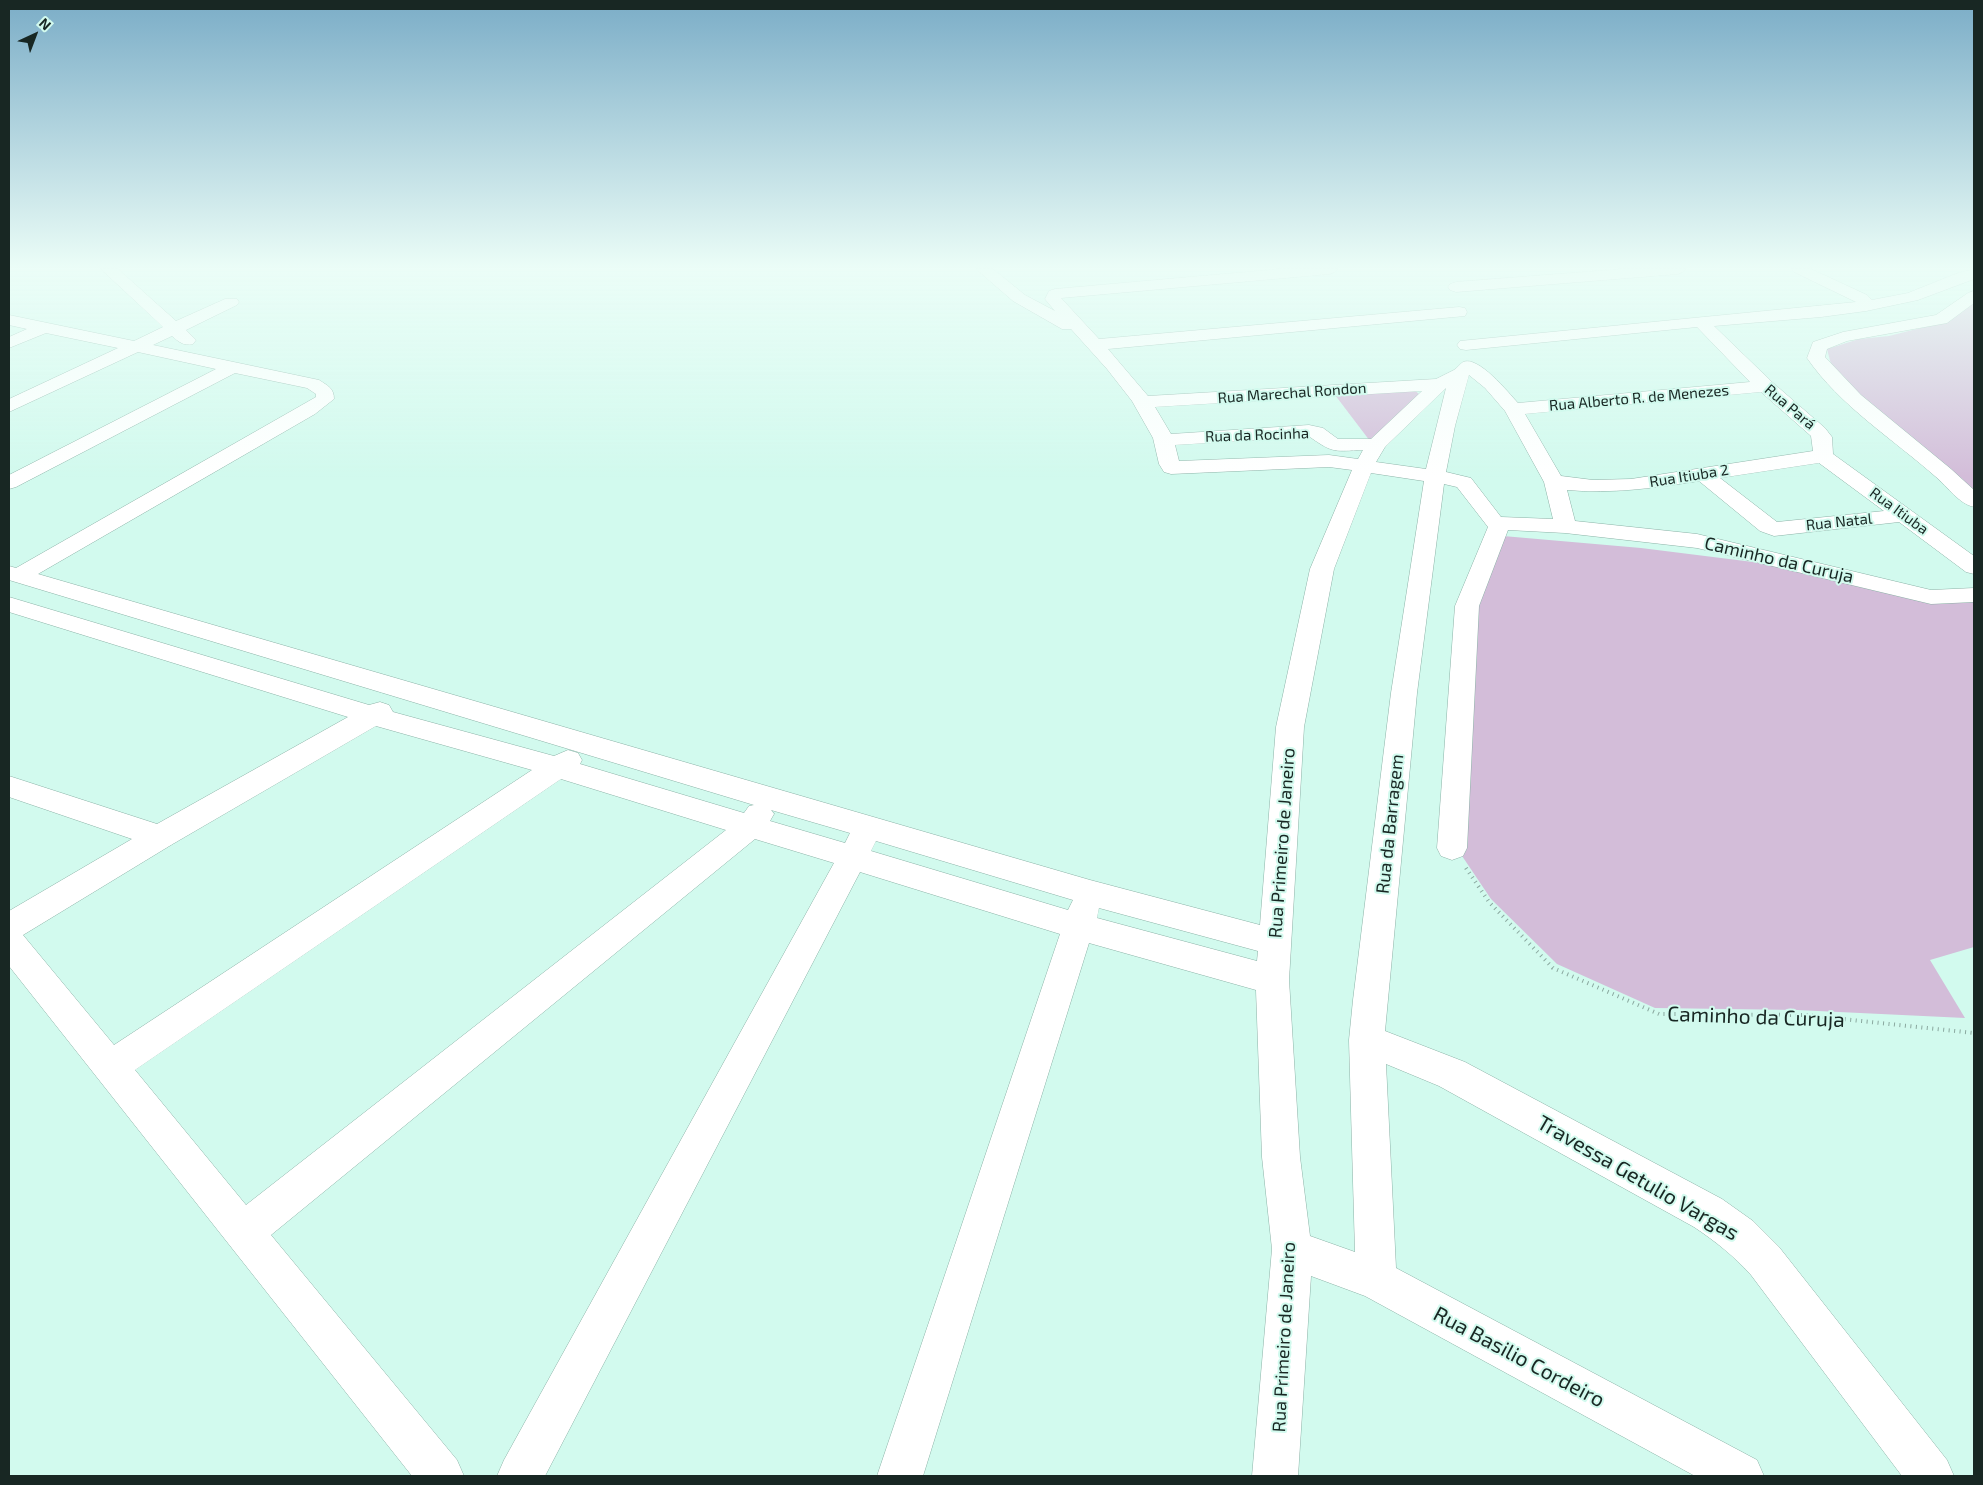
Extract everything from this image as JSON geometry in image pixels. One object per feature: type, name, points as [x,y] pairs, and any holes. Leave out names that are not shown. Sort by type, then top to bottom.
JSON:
[{"type":"street","points":[[13,574],[325,399],[325,392],[313,384],[99,338]]},
{"type":"street","points":[[9,406],[152,338]]},
{"type":"street","points":[[185,338],[210,362]]},
{"type":"street","points":[[1088,338],[1144,402],[1164,440],[1171,468],[1317,461],[1370,454],[1434,476],[1464,482],[1493,521],[1500,523],[1467,606],[1452,848]]},
{"type":"street","points":[[1096,345],[1170,338]]},
{"type":"street","points":[[1459,338],[1459,367],[1491,384],[1513,409],[1554,482],[1566,526],[1583,529]]},
{"type":"street","name":"Rua Marechal Rondon","points":[[1144,402],[1459,367],[1613,338]]},
{"type":"street","name":"Rua Pará","points":[[1717,338],[1764,386],[1818,432],[1822,437],[1823,456]]},
{"type":"street","points":[[1840,338],[1819,346],[1816,358],[1854,399],[1944,472],[1974,502]]},
{"type":"street","points":[[9,483],[233,367]]},
{"type":"street","name":"Rua Primeiro de Janeiro","points":[[1275,1476],[1292,1249],[1281,1157],[1272,980],[1290,727],[1322,569],[1370,454],[1459,367]]},
{"type":"street","name":"Rua da Barragem","points":[[1376,1280],[1367,1040],[1370,1000],[1411,633],[1434,476],[1459,367]]},
{"type":"street","name":"Rua Alberto R. de Menezes","points":[[1513,409],[1764,386]]},
{"type":"street","name":"Rua da Rocinha","points":[[1164,440],[1309,431],[1316,432],[1336,445],[1370,454]]},
{"type":"street","name":"Rua Itiuba 2","points":[[1554,482],[1608,486],[1631,485],[1823,456]]},
{"type":"street","name":"Rua Itiuba","points":[[1823,456],[1974,567]]},
{"type":"street","name":"Rua Natal","points":[[1703,474],[1774,529],[1904,515]]},
{"type":"street","name":"Caminho da Curuja","points":[[1500,523],[1565,526],[1697,541],[1931,596],[1974,595]]},
{"type":"street","points":[[13,574],[770,798],[861,841],[1084,909],[1272,980]]},
{"type":"street","points":[[9,604],[371,716],[557,767],[751,826],[861,841]]},
{"type":"street","points":[[9,926],[160,837],[415,692]]},
{"type":"street","points":[[110,1067],[557,767],[593,745]]},
{"type":"street","points":[[9,786],[160,837]]},
{"type":"street","points":[[244,1232],[751,826],[770,798]]},
{"type":"street","points":[[520,1476],[861,841]]},
{"type":"street","points":[[1084,909],[1274,942]]},
{"type":"street","points":[[900,1476],[1084,909]]},
{"type":"street","points":[[9,942],[441,1476]]},
{"type":"street","name":"Travessa Getulio Vargas","points":[[1367,1040],[1452,1074],[1708,1213],[1732,1228],[1765,1261],[1931,1476]]},
{"type":"street","name":"Rua Basilio Cordeiro","points":[[1292,1249],[1376,1280],[1742,1476]]},
{"type":"path","name":"Caminho da Curuja","points":[[1452,848],[1489,902],[1554,968],[1659,1014],[1805,1015],[1974,1033]]},
{"type":"shaded area","points":[[1974,338],[1974,495],[1833,372],[1827,349],[1859,339]]},
{"type":"shaded area","points":[[1413,389],[1419,394],[1373,445],[1335,395]]},
{"type":"shaded area","points":[[1503,536],[1641,548],[1761,563],[1934,603],[1974,601],[1974,947],[1930,960],[1965,1018],[1797,1010],[1655,1008],[1557,964],[1491,899],[1458,850],[1474,609]]}]
